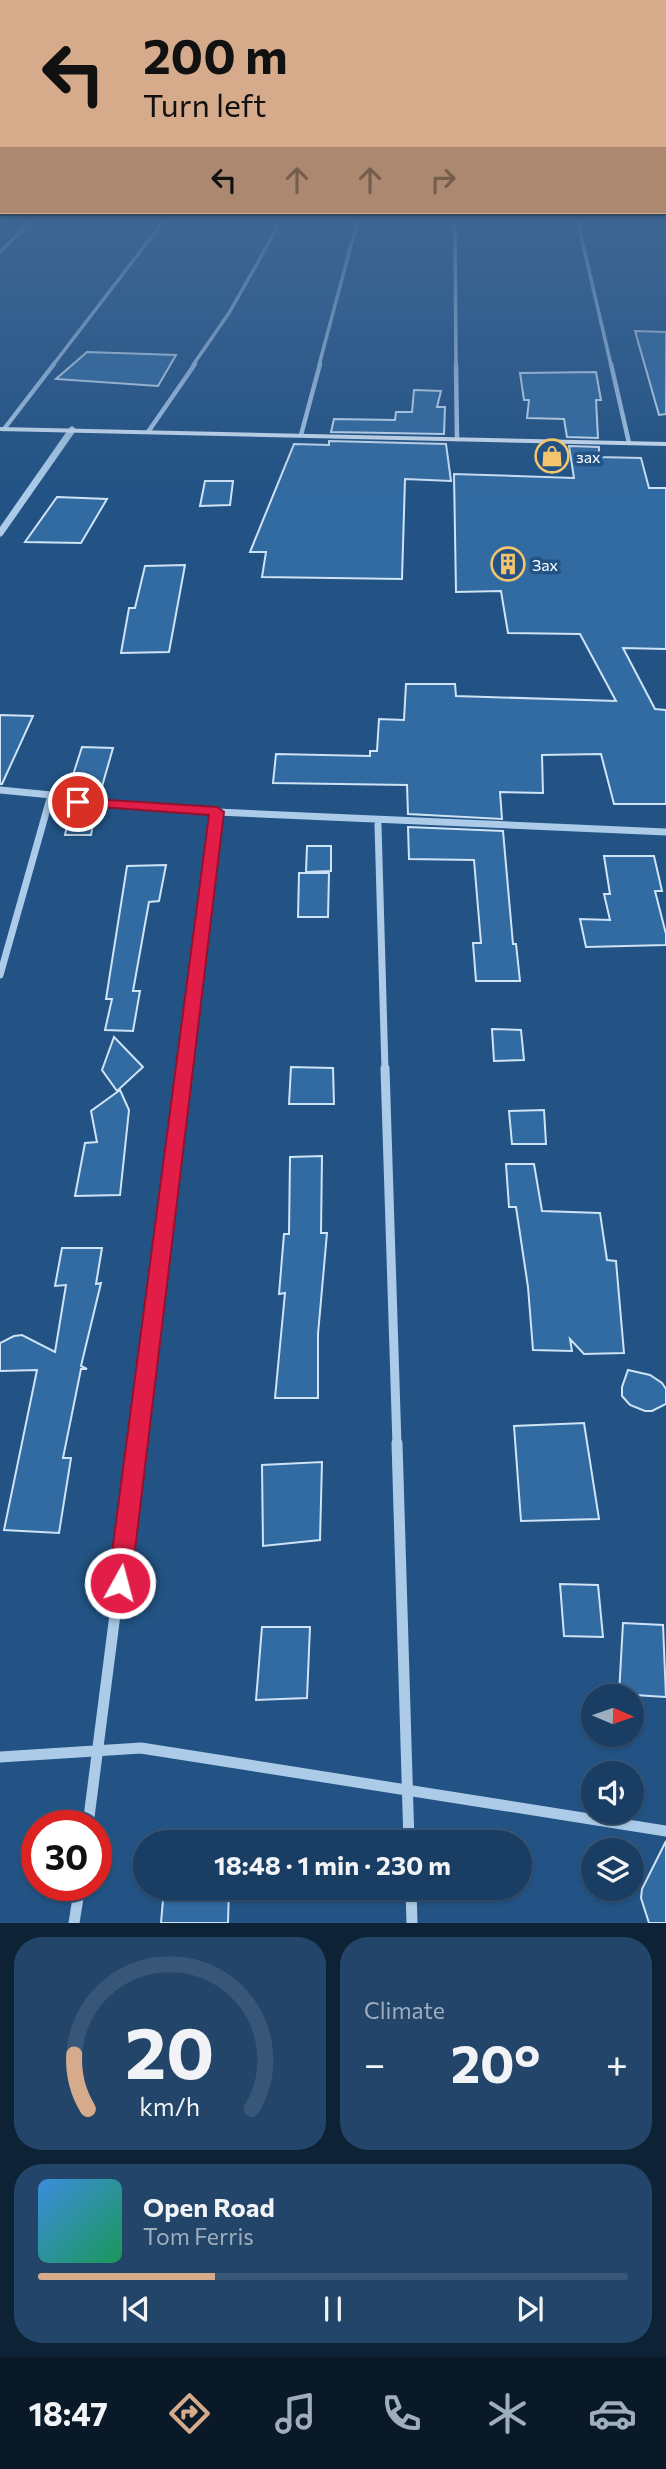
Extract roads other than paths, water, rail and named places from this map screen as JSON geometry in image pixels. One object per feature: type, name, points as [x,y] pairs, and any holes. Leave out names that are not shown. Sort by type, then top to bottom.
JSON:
[{"type":"main road","points":[[2,429],[666,444]]},
{"type":"street","points":[[2,429],[92,313]]},
{"type":"street","points":[[148,432],[229,313]]},
{"type":"street","points":[[301,435],[333,313]]},
{"type":"street","points":[[456,313],[457,439]]},
{"type":"street","points":[[599,313],[629,443]]},
{"type":"street","points":[[0,533],[72,430]]},
{"type":"street","points":[[0,790],[51,795],[88,803],[217,812],[666,832]]},
{"type":"street","points":[[0,975],[51,795]]},
{"type":"street","points":[[90,1810],[217,812]]},
{"type":"street","points":[[378,825],[409,1830]]},
{"type":"street","points":[[0,1757],[141,1748],[666,1831]]},
{"type":"street","points":[[411,1900],[412,1923]]},
{"type":"street","points":[[74,1923],[77,1901]]},
{"type":"place","name":"зах","points":[[552,456]]},
{"type":"place","name":"Зах","points":[[508,564]]}]
